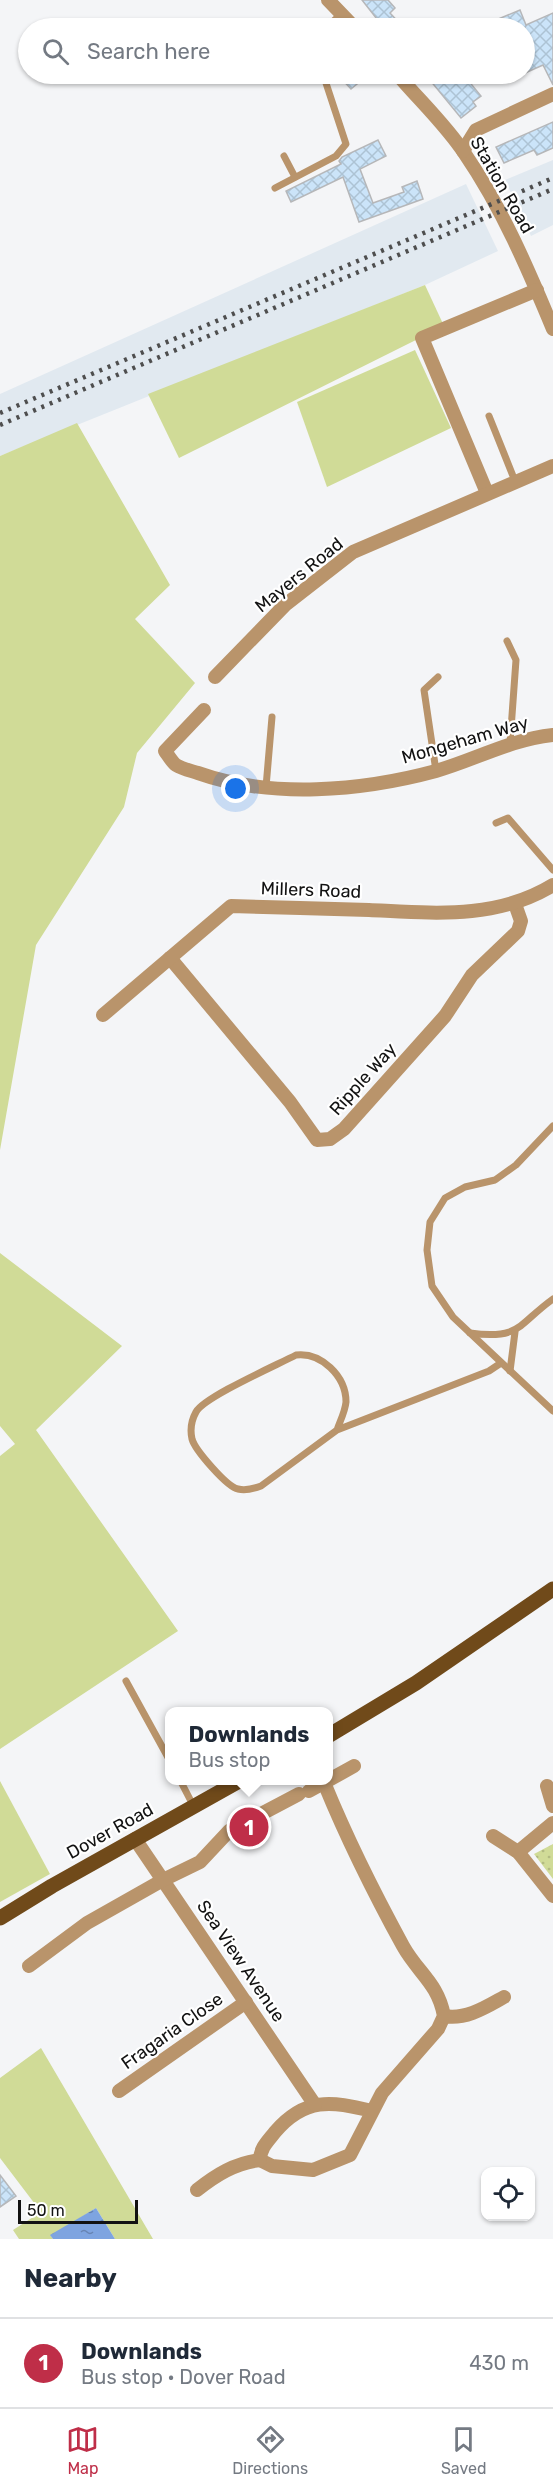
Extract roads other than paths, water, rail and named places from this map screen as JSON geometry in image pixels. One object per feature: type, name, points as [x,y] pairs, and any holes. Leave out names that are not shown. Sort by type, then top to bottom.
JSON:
[{"type":"main road","points":[[333,1733],[416,1683],[553,1589]]},
{"type":"main road","name":"Dover Road","points":[[0,1918],[232,1785]]},
{"type":"street","points":[[328,0],[345,18]]},
{"type":"street","name":"Station Road","points":[[406,84],[463,151],[489,193],[537,290],[553,329]]},
{"type":"street","points":[[463,151],[476,130],[553,94]]},
{"type":"street","points":[[487,493],[422,338],[537,290]]},
{"type":"street","name":"Mayers Road","points":[[215,677],[285,605],[353,552],[553,466]]},
{"type":"street","name":"Mongeham Way","points":[[204,710],[165,751],[176,765],[227,782],[266,787],[346,786],[436,771],[510,743],[553,735]]},
{"type":"street","name":"Millers Road","points":[[103,1015],[231,906],[433,913],[471,912],[515,904],[553,885]]},
{"type":"street","name":"Ripple Way","points":[[170,958],[290,1101],[317,1140],[330,1139],[344,1129],[445,1016],[472,975],[518,931],[521,921],[515,904]]},
{"type":"street","points":[[333,1780],[354,1766]]},
{"type":"street","points":[[29,1966],[87,1923],[200,1862],[229,1832],[304,1793],[325,1785],[368,1883],[405,1950],[435,1987],[444,2016],[438,2029],[382,2093],[350,2155],[312,2170],[272,2166],[260,2160],[243,2162],[216,2175],[197,2190]]},
{"type":"street","points":[[547,1786],[553,1806]]},
{"type":"street","points":[[518,1852],[553,1823]]},
{"type":"street","points":[[493,1836],[518,1852],[553,1896]]},
{"type":"street","name":"Sea View Avenue","points":[[135,1839],[315,2104]]},
{"type":"street","points":[[444,2016],[452,2018],[478,2011],[504,1997]]},
{"type":"street","name":"Fragaria Close","points":[[119,2091],[246,2002]]},
{"type":"street","points":[[260,2160],[260,2151],[282,2125],[301,2108],[315,2104],[335,2104],[372,2111]]},
{"type":"lane","points":[[337,18],[341,14]]},
{"type":"lane","points":[[275,188],[336,156],[346,144],[326,84]]},
{"type":"lane","points":[[284,156],[295,177]]},
{"type":"lane","points":[[489,417],[515,482]]},
{"type":"lane","points":[[507,641],[516,660],[510,743]]},
{"type":"lane","points":[[436,771],[424,690],[438,677]]},
{"type":"lane","points":[[266,787],[272,717]]},
{"type":"lane","points":[[496,823],[508,818],[553,870]]},
{"type":"lane","points":[[553,1126],[516,1165],[495,1180],[465,1187],[445,1198],[430,1222],[427,1250],[432,1286],[453,1317],[553,1411]]},
{"type":"lane","points":[[470,1333],[515,1332],[553,1299]]},
{"type":"lane","points":[[510,1371],[515,1332]]},
{"type":"lane","points":[[337,1430],[346,1403],[342,1383],[327,1364],[317,1356],[307,1354],[296,1356],[226,1391],[197,1410],[191,1424],[193,1442],[226,1484],[238,1489],[251,1490],[261,1486],[337,1430],[481,1375],[501,1363]]},
{"type":"lane","points":[[126,1681],[165,1752]]},
{"type":"lane","points":[[183,1785],[194,1807]]},
{"type":"water","points":[[96,2208],[115,2239],[53,2239],[50,2235]]},
{"type":"railway","points":[[0,413],[553,178]]},
{"type":"railway","points":[[0,425],[553,189]]},
{"type":"place","name":"Downlands","points":[[249,1827]]}]
